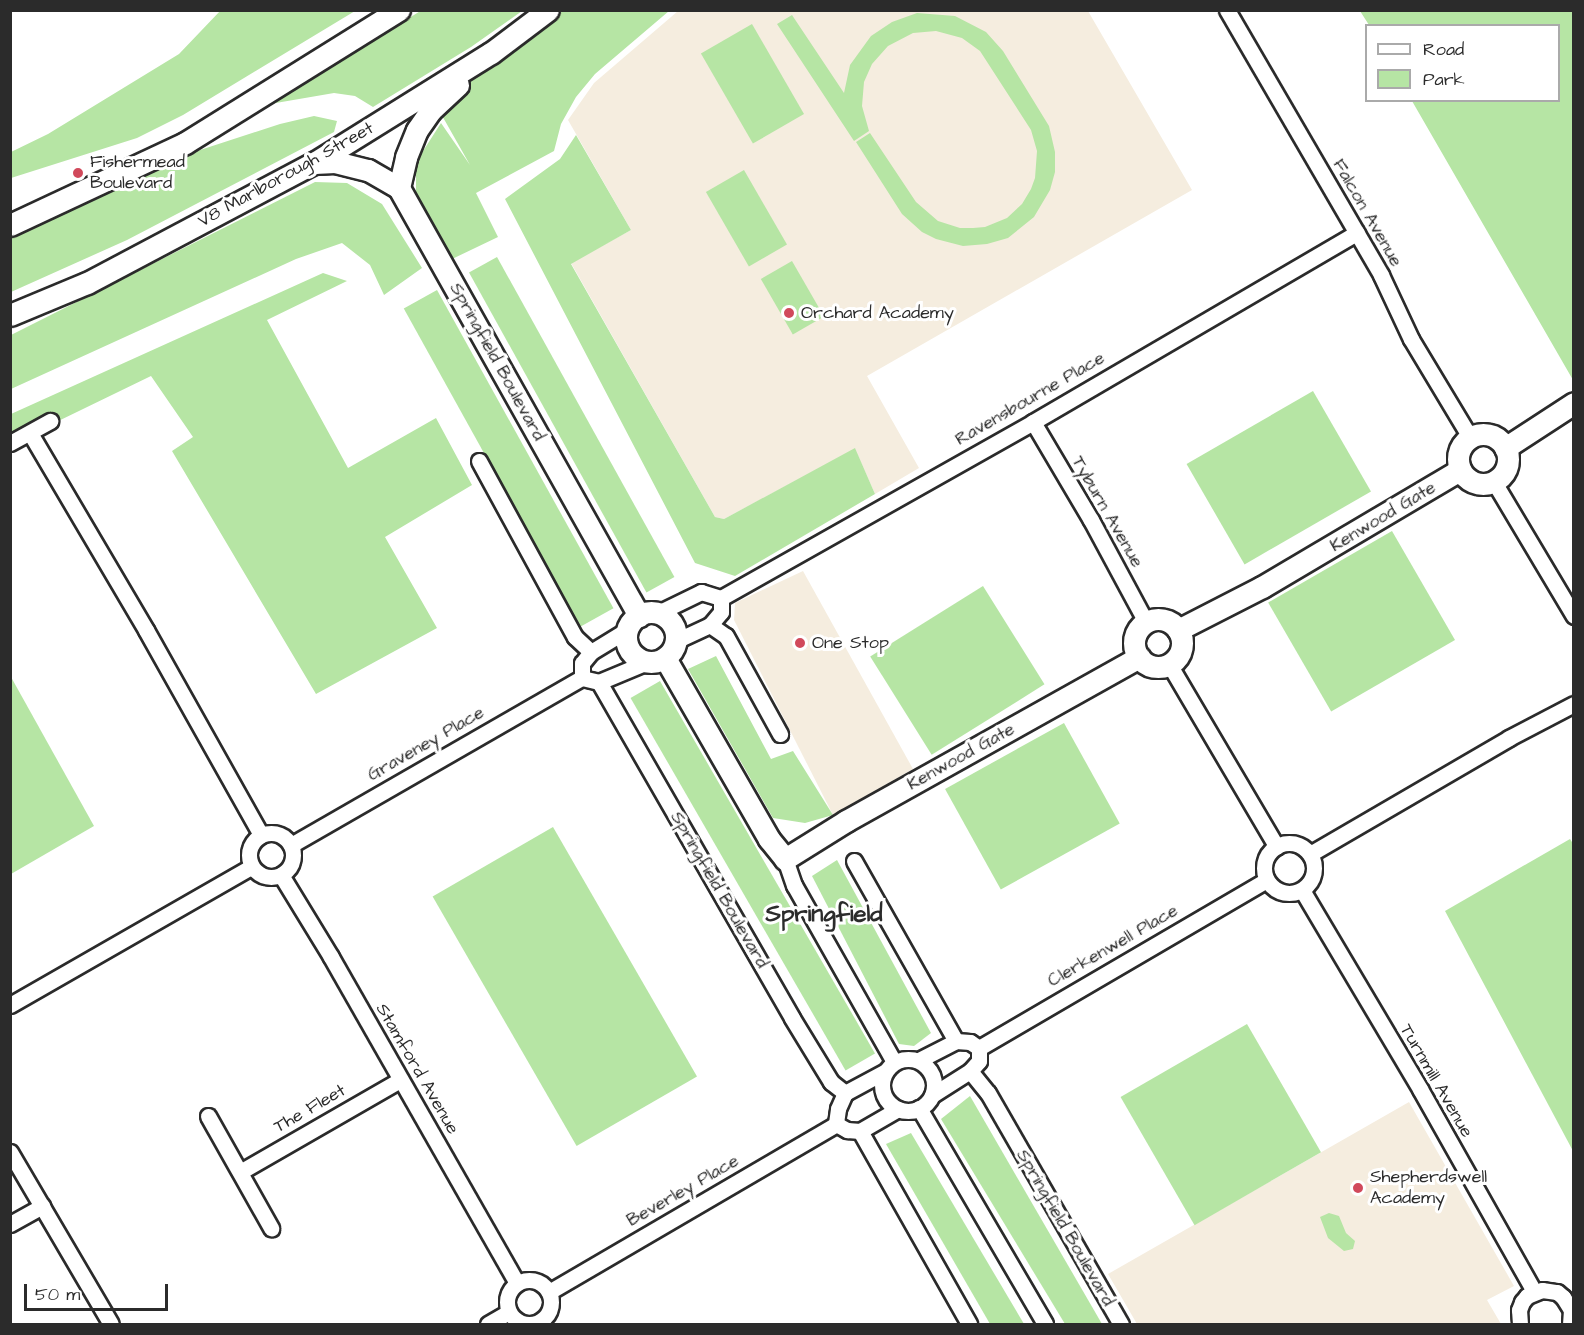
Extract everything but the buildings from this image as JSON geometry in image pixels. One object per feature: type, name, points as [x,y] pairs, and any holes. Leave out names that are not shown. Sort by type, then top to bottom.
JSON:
[{"type":"street","points":[[339,48],[374,10]]},
{"type":"street","points":[[10,225],[185,142],[399,10]]},
{"type":"street","name":"V8 Marlborough Street","points":[[10,315],[87,283],[314,163],[491,53],[548,10]]},
{"type":"street","name":"Falcon Avenue","points":[[1227,10],[1357,233],[1411,339],[1470,437]]},
{"type":"street","points":[[314,163],[335,162],[368,170],[399,188],[406,157],[417,130],[431,110],[491,53]]},
{"type":"street","name":"Springfield Boulevard","points":[[399,188],[641,620]]},
{"type":"street","name":"Ravensbourne Place","points":[[721,598],[1033,422],[1357,233]]},
{"type":"street","points":[[1505,448],[1574,403]]},
{"type":"street","points":[[10,443],[50,421]]},
{"type":"street","name":"Tyburn Avenue","points":[[1033,422],[1091,520],[1146,622]]},
{"type":"street","points":[[30,433],[146,630],[261,835]]},
{"type":"street","points":[[1478,434],[1494,436],[1505,448],[1508,463],[1501,477],[1494,482],[1478,484],[1464,477],[1460,470],[1457,463],[1460,448],[1470,437],[1478,434]]},
{"type":"street","points":[[479,461],[574,637],[591,652]]},
{"type":"street","name":"Kenwood Gate","points":[[1178,630],[1262,587],[1460,470]]},
{"type":"street","points":[[1494,482],[1574,616]]},
{"type":"street","points":[[702,592],[721,598],[721,612],[710,624],[662,654],[599,682],[582,678],[582,663],[591,652],[641,620],[702,592]]},
{"type":"street","points":[[1160,619],[1174,624],[1178,630],[1181,649],[1169,664],[1150,665],[1139,657],[1134,642],[1140,627],[1146,622],[1160,619]]},
{"type":"street","name":"Springfield Boulevard","points":[[641,620],[670,621],[662,654],[769,839],[785,859],[794,885],[889,1067],[882,1090],[885,1098],[898,1109]]},
{"type":"street","name":"Springfield Boulevard","points":[[641,620],[628,647],[633,654],[662,654]]},
{"type":"street","points":[[710,624],[726,636],[780,734]]},
{"type":"street","name":"Kenwood Gate","points":[[785,859],[846,821],[1139,657]]},
{"type":"street","points":[[1169,664],[1277,847]]},
{"type":"street","name":"Graveney Place","points":[[291,845],[582,678]]},
{"type":"street","name":"Springfield Boulevard","points":[[599,682],[792,1018],[831,1082],[845,1093]]},
{"type":"street","points":[[1310,854],[1574,704]]},
{"type":"street","points":[[267,833],[281,835],[291,845],[291,865],[281,875],[268,878],[251,867],[249,849],[261,835],[267,833]]},
{"type":"street","points":[[1291,843],[1305,849],[1310,854],[1314,870],[1312,878],[1302,890],[1294,893],[1278,891],[1267,879],[1266,861],[1277,847],[1291,843]]},
{"type":"street","points":[[854,861],[956,1041]]},
{"type":"street","points":[[10,1005],[251,867]]},
{"type":"street","name":"Stamford Avenue","points":[[281,875],[517,1283]]},
{"type":"street","name":"Clerkenwell Place","points":[[979,1048],[1267,879]]},
{"type":"street","name":"Turnmill Avenue","points":[[1302,890],[1420,1089],[1534,1292]]},
{"type":"street","points":[[956,1041],[970,1042],[979,1048],[979,1061],[970,1071],[932,1095],[919,1108],[905,1111],[898,1109],[860,1131],[847,1130],[836,1124],[838,1109],[845,1093],[902,1059],[919,1060],[956,1041]]},
{"type":"street","points":[[919,1060],[931,1071],[934,1087],[932,1095]]},
{"type":"street","name":"Springfield Boulevard","points":[[970,1071],[988,1093],[1121,1324]]},
{"type":"street","name":"The Fleet","points":[[240,1172],[400,1080]]},
{"type":"street","points":[[919,1108],[1045,1324]]},
{"type":"street","points":[[208,1116],[271,1228]]},
{"type":"street","name":"Beverley Place","points":[[549,1292],[836,1124]]},
{"type":"street","points":[[860,1131],[969,1324]]},
{"type":"street","points":[[10,1152],[111,1324]]},
{"type":"street","points":[[10,1224],[42,1206]]},
{"type":"street","points":[[531,1280],[538,1282],[549,1292],[551,1306],[540,1323],[518,1322],[509,1312],[508,1293],[517,1283],[531,1280]]},
{"type":"street","points":[[1520,1324],[1519,1310],[1522,1302],[1534,1292],[1550,1290],[1563,1297],[1570,1310],[1570,1324]]},
{"type":"street","points":[[488,1324],[509,1312]]},
{"type":"shaded area","name":"Orchard Academy","points":[[678,11],[1088,11],[1192,190],[867,376],[919,468],[875,494],[855,449],[724,519],[715,517],[571,263],[631,230],[568,120],[594,83]]},
{"type":"shaded area","points":[[803,571],[913,769],[833,815],[734,620],[735,603]]},
{"type":"shaded area","name":"Shepherdswell Academy","points":[[1409,1102],[1514,1286],[1487,1300],[1501,1324],[1137,1324],[1108,1274]]},
{"type":"green space","points":[[221,10],[355,11],[183,115],[137,138],[11,178],[11,152],[48,134],[179,54]]},
{"type":"green space","points":[[422,10],[522,11],[471,47],[373,107],[355,96],[334,93],[270,104]]},
{"type":"green space","points":[[548,11],[669,11],[595,74],[576,97],[561,124],[554,151],[476,193],[498,237],[450,260],[416,199],[416,162],[441,123],[470,165],[436,105]]},
{"type":"green space","points":[[1360,11],[1573,11],[1573,380],[1413,102],[1560,102],[1560,24],[1368,24]]},
{"type":"green space","points":[[917,13],[955,16],[986,32],[1003,51],[1049,126],[1055,152],[1055,172],[1050,190],[1034,217],[1008,238],[987,244],[963,246],[936,239],[922,232],[902,214],[856,142],[870,133],[916,202],[938,221],[960,228],[973,228],[985,227],[1007,218],[1022,204],[1031,189],[1035,178],[1037,151],[1031,130],[980,51],[962,38],[936,31],[913,33],[888,46],[872,64],[864,82],[862,106],[869,131],[854,141],[777,24],[792,15],[844,93],[850,65],[871,36],[892,22]]},
{"type":"green space","points":[[752,24],[804,114],[753,144],[701,54]]},
{"type":"green space","points":[[314,116],[337,121],[334,132],[127,240],[11,292],[11,231],[34,219],[120,189],[194,152],[280,124]]},
{"type":"green space","points":[[576,135],[631,230],[571,264],[715,517],[724,519],[855,448],[875,494],[735,576],[695,563],[505,199],[560,159]]},
{"type":"green space","points":[[744,170],[787,244],[749,266],[706,192]]},
{"type":"green space","points":[[315,182],[347,183],[382,204],[422,268],[384,295],[370,265],[342,243],[296,259],[11,389],[11,335]]},
{"type":"green space","points":[[497,257],[674,577],[646,593],[469,273]]},
{"type":"green space","points":[[792,261],[824,316],[793,334],[761,279]]},
{"type":"green space","points":[[323,273],[347,281],[267,320],[348,468],[436,418],[472,485],[385,537],[437,628],[316,694],[172,451],[193,437],[151,376],[11,444],[11,414]]},
{"type":"green space","points":[[437,290],[613,608],[580,627],[404,308]]},
{"type":"green space","points":[[1313,391],[1371,491],[1245,564],[1187,464]]},
{"type":"green space","points":[[1392,531],[1455,640],[1331,712],[1268,602]]},
{"type":"green space","points":[[983,586],[1044,684],[932,755],[870,656]]},
{"type":"green space","points":[[716,656],[771,759],[793,751],[833,815],[805,823],[773,818],[688,669]]},
{"type":"green space","points":[[11,677],[94,826],[10,874]]},
{"type":"green space","points":[[660,681],[875,1053],[846,1070],[631,698]]},
{"type":"green space","points":[[1064,723],[1120,824],[1001,890],[945,789]]},
{"type":"green space","points":[[553,827],[697,1076],[577,1146],[433,896]]},
{"type":"green space","points":[[1570,839],[1574,845],[1573,1151],[1445,911]]},
{"type":"green space","points":[[837,860],[931,1033],[914,1046],[899,1044],[812,876]]},
{"type":"green space","points":[[1247,1024],[1321,1152],[1195,1225],[1121,1097]]},
{"type":"green space","points":[[970,1096],[1102,1324],[1065,1324],[941,1119]]},
{"type":"green space","points":[[911,1133],[1024,1324],[990,1324],[886,1144]]},
{"type":"green space","points":[[1329,1213],[1339,1216],[1346,1233],[1355,1241],[1353,1249],[1344,1251],[1328,1238],[1320,1217]]},
{"type":"place","name":"Fishermead Boulevard","points":[[78,173]]},
{"type":"place","name":"Orchard Academy","points":[[789,313]]},
{"type":"place","name":"One Stop","points":[[800,643]]},
{"type":"place","name":"Shepherdswell Academy","points":[[1358,1188]]},
{"type":"district","name":"Springfield","points":[[824,915]]}]
